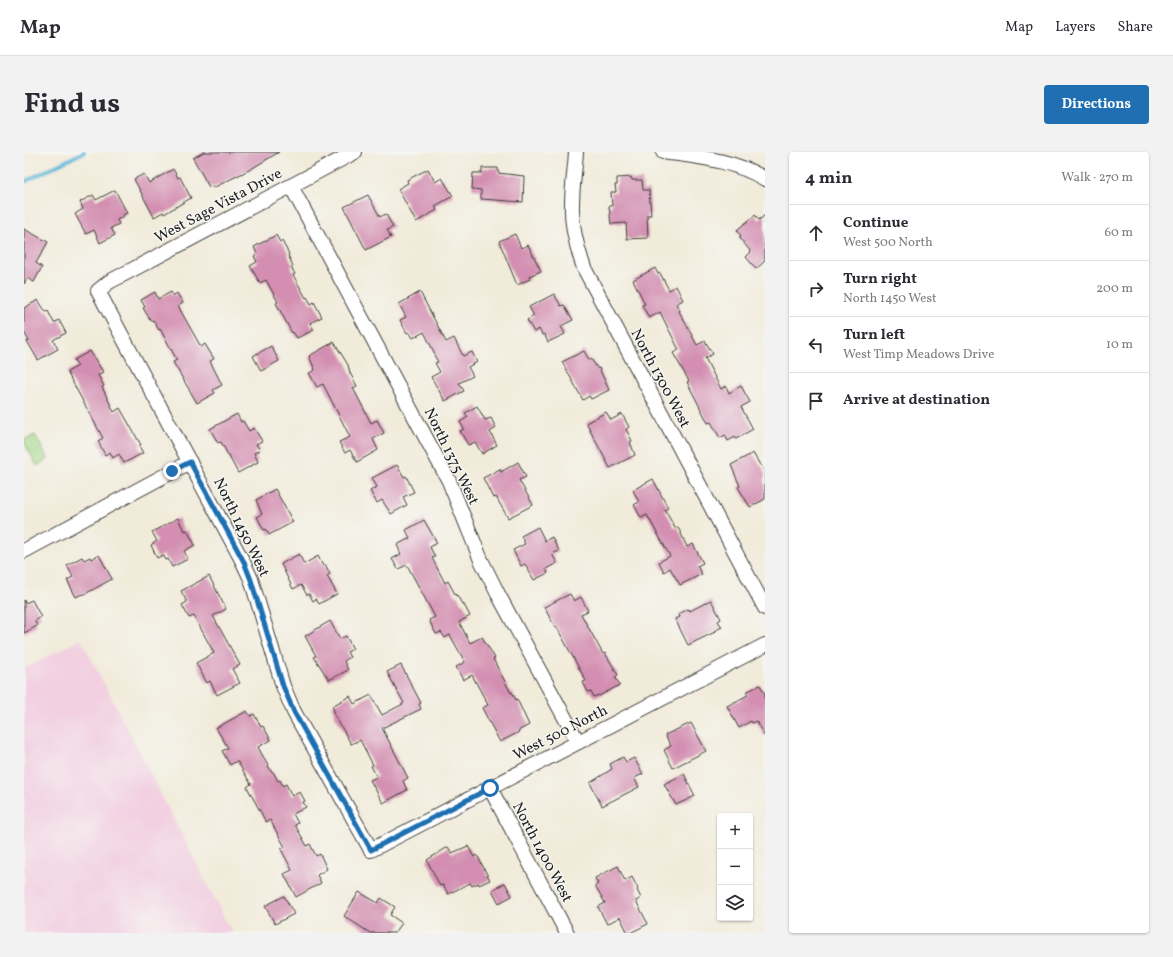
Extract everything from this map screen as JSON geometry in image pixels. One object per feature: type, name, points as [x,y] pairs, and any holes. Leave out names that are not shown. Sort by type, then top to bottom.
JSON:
[{"type":"street","name":"West Sage Vista Drive","points":[[98,291],[109,282],[355,152]]},
{"type":"street","name":"North 1300 West","points":[[576,152],[572,205],[573,228],[577,249],[584,268],[765,608]]},
{"type":"street","points":[[663,152],[720,160],[763,178]]},
{"type":"street","name":"North 1375 West","points":[[291,186],[442,468],[481,560],[578,742]]},
{"type":"street","name":"North 1450 West","points":[[98,291],[246,568],[283,686],[294,712],[371,850]]},
{"type":"street","points":[[24,551],[190,462]]},
{"type":"street","name":"West 500 North","points":[[371,850],[765,645]]},
{"type":"street","name":"North 1400 West","points":[[490,788],[568,933]]},
{"type":"shaded area","points":[[81,639],[232,933],[24,933],[24,669]]},
{"type":"green space","points":[[35,435],[48,459],[37,466],[24,442],[24,440]]},
{"type":"building","points":[[204,152],[279,152],[251,169],[213,188],[211,186],[209,187],[193,158]]},
{"type":"building","points":[[482,168],[498,168],[498,173],[524,176],[523,202],[481,199],[481,190],[472,189],[473,173],[482,173]]},
{"type":"building","points":[[173,169],[178,178],[180,177],[191,198],[164,214],[163,212],[154,217],[134,179],[144,174],[149,183]]},
{"type":"building","points":[[428,169],[435,182],[442,178],[453,196],[435,206],[437,210],[416,222],[398,189],[408,183],[407,180]]},
{"type":"building","points":[[631,177],[632,180],[642,180],[643,190],[649,190],[651,215],[647,215],[648,238],[627,239],[626,223],[611,224],[609,206],[612,206],[611,192],[616,192],[615,185],[617,185],[617,178]]},
{"type":"building","points":[[115,190],[127,213],[117,220],[119,224],[111,228],[115,235],[100,243],[94,230],[86,234],[75,214],[83,209],[80,202],[93,195],[96,200]]},
{"type":"building","points":[[368,195],[380,217],[386,214],[393,227],[387,230],[391,237],[366,250],[344,207]]},
{"type":"building","points":[[755,215],[759,220],[765,215],[765,261],[756,269],[746,257],[751,252],[739,237],[741,236],[737,230]]},
{"type":"building","points":[[24,229],[48,242],[36,263],[42,267],[34,282],[27,278],[24,284]]},
{"type":"building","points":[[515,234],[521,248],[528,245],[541,271],[529,276],[530,279],[517,285],[499,241]]},
{"type":"building","points":[[276,235],[280,242],[282,241],[289,254],[288,255],[293,266],[291,267],[295,274],[293,275],[306,298],[307,297],[311,304],[314,302],[322,317],[310,323],[314,330],[297,338],[293,332],[292,333],[266,280],[260,283],[250,266],[257,262],[254,256],[257,254],[254,247]]},
{"type":"building","points":[[655,268],[658,274],[660,273],[669,290],[676,286],[683,300],[676,304],[679,311],[697,345],[705,341],[713,354],[705,358],[721,389],[726,386],[729,393],[741,386],[750,402],[741,407],[753,429],[736,439],[735,437],[728,441],[725,435],[720,438],[711,422],[708,423],[687,382],[689,381],[673,353],[679,350],[660,312],[649,318],[642,305],[645,304],[633,280]]},
{"type":"building","points":[[155,292],[158,299],[171,292],[173,296],[177,293],[183,303],[178,306],[201,347],[205,344],[214,359],[210,361],[222,385],[213,390],[215,393],[197,403],[173,362],[177,360],[160,329],[159,330],[153,320],[151,321],[143,308],[145,307],[141,300]]},
{"type":"building","points":[[420,292],[446,342],[454,338],[463,356],[472,352],[477,362],[468,367],[473,376],[459,383],[464,391],[445,401],[431,377],[440,372],[435,363],[438,362],[434,355],[435,354],[424,332],[413,338],[409,332],[407,333],[400,320],[406,317],[399,304]]},
{"type":"building","points":[[554,294],[561,306],[564,305],[573,320],[561,326],[565,334],[548,342],[544,334],[542,335],[539,329],[534,332],[527,320],[534,316],[529,307]]},
{"type":"building","points":[[38,300],[46,312],[48,311],[54,323],[59,320],[66,333],[53,340],[58,349],[38,360],[27,341],[29,341],[24,332],[24,308]]},
{"type":"building","points":[[334,342],[348,365],[350,373],[357,386],[353,388],[371,423],[377,420],[384,433],[373,439],[378,450],[357,462],[350,450],[345,453],[339,442],[350,437],[323,384],[317,387],[309,373],[315,370],[309,356]]},
{"type":"building","points":[[271,346],[279,361],[261,371],[253,356]]},
{"type":"building","points":[[90,351],[103,372],[98,375],[114,412],[120,408],[141,445],[139,446],[143,453],[124,463],[119,454],[113,458],[110,452],[105,455],[98,441],[103,438],[67,372],[78,366],[74,360]]},
{"type":"building","points":[[584,351],[589,360],[591,359],[598,369],[599,368],[609,390],[591,399],[589,396],[583,400],[562,362]]},
{"type":"building","points":[[477,406],[485,420],[491,418],[496,428],[490,432],[497,445],[482,454],[475,442],[468,445],[460,431],[464,429],[460,422],[468,417],[465,413]]},
{"type":"building","points":[[606,412],[611,420],[622,414],[629,427],[626,429],[632,441],[630,442],[635,455],[610,468],[586,423]]},
{"type":"building","points":[[237,414],[241,422],[243,421],[249,431],[254,428],[262,441],[256,444],[260,450],[254,453],[258,462],[238,473],[221,442],[218,443],[210,429]]},
{"type":"building","points":[[753,453],[765,472],[765,499],[750,507],[738,487],[740,486],[731,465]]},
{"type":"building","points":[[518,462],[526,477],[519,480],[533,505],[508,518],[496,497],[493,498],[483,478],[500,469],[501,472]]},
{"type":"building","points":[[397,465],[404,477],[406,476],[414,492],[403,497],[407,505],[391,514],[382,500],[377,503],[370,491],[377,487],[372,478]]},
{"type":"building","points":[[653,479],[668,508],[665,510],[675,528],[678,527],[687,547],[693,544],[703,563],[697,566],[702,574],[680,585],[670,568],[664,572],[659,562],[670,556],[647,515],[641,518],[634,505],[639,502],[633,490]]},
{"type":"building","points":[[275,489],[293,522],[269,535],[266,529],[264,530],[257,517],[262,514],[256,500]]},
{"type":"building","points":[[178,518],[184,531],[187,530],[195,545],[184,551],[188,559],[172,567],[168,559],[166,560],[163,555],[157,558],[151,545],[157,541],[152,532]]},
{"type":"building","points":[[424,520],[437,543],[430,547],[435,557],[432,558],[445,583],[448,581],[456,596],[457,595],[462,604],[463,603],[470,616],[459,622],[470,643],[482,637],[495,658],[493,659],[511,693],[512,692],[516,700],[517,699],[529,725],[500,742],[482,708],[488,705],[472,675],[463,680],[456,667],[465,662],[450,635],[445,638],[441,632],[436,634],[429,620],[435,617],[407,565],[398,569],[392,559],[401,554],[397,545],[410,538],[406,530]]},
{"type":"building","points":[[538,527],[545,541],[552,537],[559,551],[552,554],[557,563],[546,569],[548,573],[534,580],[525,564],[521,566],[513,550],[525,544],[521,536]]},
{"type":"building","points":[[299,554],[304,564],[318,556],[323,566],[325,564],[330,574],[327,576],[337,594],[319,604],[316,599],[313,601],[309,594],[307,595],[301,585],[293,589],[281,564]]},
{"type":"building","points":[[99,555],[112,579],[83,595],[82,594],[76,597],[67,580],[73,577],[67,565],[82,557],[84,560],[90,557],[91,559]]},
{"type":"building","points":[[209,576],[226,609],[213,616],[240,665],[232,669],[240,683],[217,695],[210,681],[207,683],[196,663],[214,653],[194,616],[189,618],[182,605],[187,602],[181,591]]},
{"type":"building","points":[[570,594],[574,601],[581,597],[588,611],[581,614],[603,654],[605,653],[618,675],[615,677],[620,685],[599,696],[594,697],[591,691],[588,692],[583,682],[586,681],[544,607]]},
{"type":"building","points":[[24,600],[25,603],[32,600],[41,617],[35,621],[37,626],[24,633]]},
{"type":"building","points":[[711,600],[721,619],[718,621],[722,627],[688,645],[675,619],[680,617],[679,614],[688,609],[690,611]]},
{"type":"building","points":[[330,621],[340,639],[346,636],[353,649],[347,652],[350,657],[344,661],[348,670],[329,680],[314,657],[316,656],[305,636]]},
{"type":"building","points":[[401,665],[421,703],[419,704],[421,709],[382,728],[408,778],[403,781],[407,790],[383,803],[370,780],[377,777],[371,766],[373,765],[360,740],[351,744],[334,714],[335,713],[332,706],[350,696],[354,704],[371,695],[382,715],[403,704],[404,703],[387,672]]},
{"type":"building","points":[[760,685],[765,694],[765,737],[756,721],[752,723],[751,721],[739,728],[727,706],[748,695],[746,692]]},
{"type":"building","points":[[247,711],[250,716],[254,714],[261,727],[263,726],[271,740],[258,747],[272,773],[273,772],[278,781],[280,780],[283,786],[286,784],[292,796],[300,792],[305,801],[303,802],[306,807],[293,814],[298,823],[295,825],[307,846],[310,844],[316,856],[320,854],[327,869],[317,875],[321,883],[296,897],[284,874],[292,870],[281,849],[285,847],[270,820],[266,822],[247,787],[251,784],[237,761],[230,765],[222,751],[228,748],[216,728]]},
{"type":"building","points":[[691,723],[706,751],[673,768],[664,750],[671,746],[665,735]]},
{"type":"building","points":[[623,757],[626,762],[634,758],[643,774],[634,778],[639,787],[602,806],[590,783],[612,769],[610,764]]},
{"type":"building","points":[[684,774],[695,796],[676,805],[664,784]]},
{"type":"building","points":[[468,846],[474,857],[477,855],[490,880],[479,885],[478,883],[472,886],[470,883],[448,894],[443,885],[440,886],[427,860],[448,847],[452,853]]},
{"type":"building","points":[[618,866],[625,881],[632,877],[641,898],[636,901],[648,924],[630,933],[628,933],[620,917],[607,924],[598,907],[605,903],[595,885],[598,884],[595,878]]},
{"type":"building","points":[[505,883],[512,896],[499,903],[492,890]]},
{"type":"building","points":[[359,892],[378,903],[381,898],[395,907],[390,915],[402,923],[395,933],[370,933],[344,916]]},
{"type":"building","points":[[284,896],[294,914],[275,924],[265,906]]},
{"type":"waterway","points":[[24,182],[84,152]]},
{"type":"route","points":[[172,471],[190,462],[244,562],[251,580],[283,686],[294,712],[371,850],[490,788]]}]
